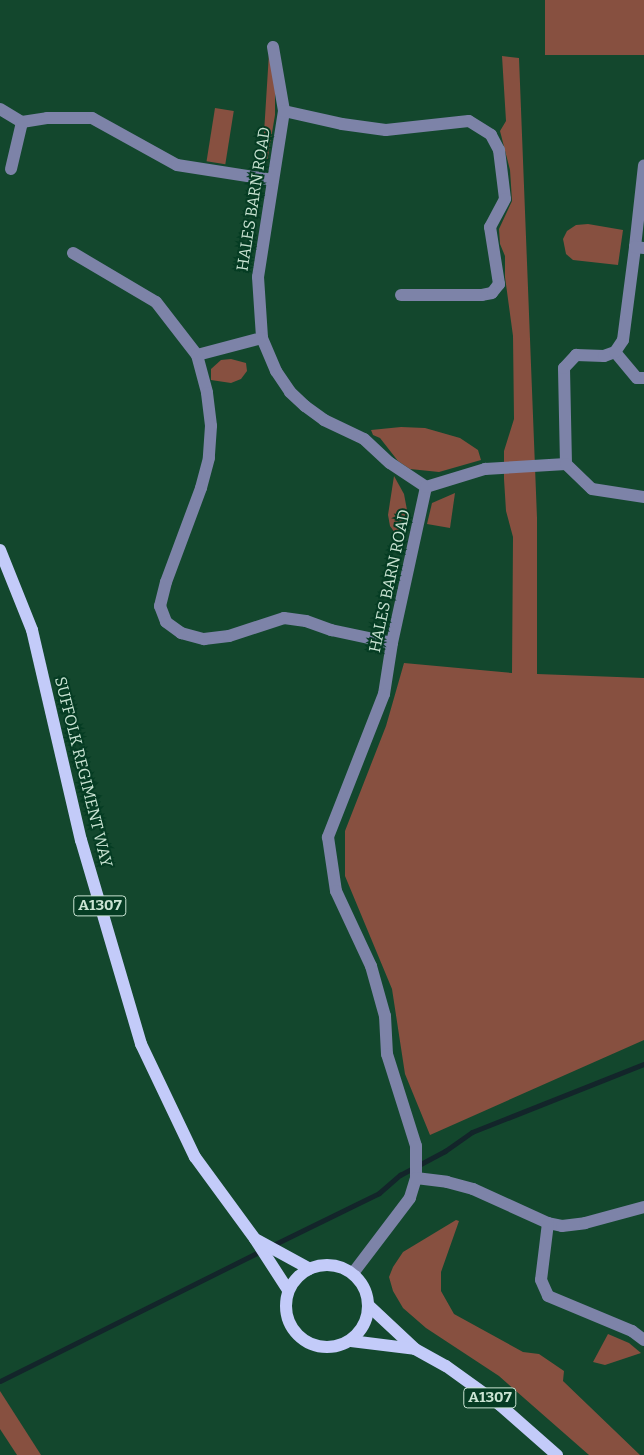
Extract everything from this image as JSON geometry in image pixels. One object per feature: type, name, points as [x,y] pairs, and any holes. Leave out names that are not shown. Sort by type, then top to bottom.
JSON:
[{"type":"main road","name":"SUFFOLK REGIMENT WAY","points":[[0,550],[32,630],[81,840],[141,1044],[194,1157],[258,1241],[272,1254],[288,1290]]},
{"type":"main road","points":[[272,1254],[310,1269]]},
{"type":"main road","points":[[351,1341],[364,1326],[368,1305],[364,1290],[353,1273],[340,1266],[324,1265],[310,1269],[297,1278],[288,1290],[286,1310],[291,1329],[303,1340],[317,1346],[332,1348],[351,1341],[415,1349]]},
{"type":"main road","points":[[368,1305],[415,1349]]},
{"type":"main road","name":"A1307","points":[[415,1349],[446,1366],[500,1405],[557,1455]]},
{"type":"street","name":"HALES BARN ROAD","points":[[273,48],[284,111],[258,277],[262,338],[276,371],[290,392],[305,406],[324,420],[364,439],[390,463],[426,487],[392,643],[384,694],[328,837],[336,891],[371,966],[385,1016],[387,1054],[416,1146],[416,1177],[410,1198],[398,1217],[353,1273]]},
{"type":"street","points":[[0,109],[22,122],[47,118],[92,118],[177,164],[273,180]]},
{"type":"street","points":[[284,111],[342,124],[386,130],[469,122],[491,135],[499,150],[506,199],[490,227],[499,284],[492,293],[482,295],[401,295]]},
{"type":"street","points":[[11,169],[22,122]]},
{"type":"street","points":[[644,165],[640,248],[623,340],[615,352],[604,356],[576,355],[564,368],[566,464],[592,489],[644,498]]},
{"type":"street","points":[[72,253],[156,302],[197,356],[207,394],[211,426],[209,458],[201,488],[166,582],[160,606],[166,622],[181,634],[204,639],[228,636],[284,618],[306,620],[331,630],[392,643]]},
{"type":"street","points":[[197,356],[262,338]]},
{"type":"street","points":[[615,352],[637,378],[644,378]]},
{"type":"street","points":[[426,487],[485,469],[566,464]]},
{"type":"street","points":[[416,1177],[447,1182],[473,1190],[548,1224],[562,1226],[585,1223],[644,1207]]},
{"type":"street","points":[[548,1224],[541,1280],[548,1296],[632,1331],[644,1340]]},
{"type":"shaded area","points":[[545,0],[644,0],[644,55],[545,55]]},
{"type":"shaded area","points":[[269,53],[275,81],[275,115],[267,162],[262,165]]},
{"type":"shaded area","points":[[502,56],[519,58],[537,518],[537,674],[644,678],[644,1040],[430,1135],[405,1074],[392,989],[345,876],[345,831],[386,726],[404,663],[512,673],[513,537],[506,511],[504,451],[514,419],[513,336],[505,277],[505,256],[500,244],[499,229],[512,201],[510,170],[500,131],[506,121]]},
{"type":"shaded area","points":[[215,108],[234,111],[225,164],[207,161]]},
{"type":"shaded area","points":[[588,224],[623,230],[618,265],[573,260],[566,254],[563,239],[567,231],[576,225]]},
{"type":"shaded area","points":[[231,359],[246,363],[247,371],[241,379],[231,383],[211,380],[211,369],[221,360]]},
{"type":"shaded area","points":[[401,427],[425,428],[460,438],[478,450],[481,460],[439,472],[410,469],[398,461],[380,438],[373,435],[371,430]]},
{"type":"shaded area","points":[[394,476],[404,494],[407,510],[404,535],[395,533],[390,526],[388,515]]},
{"type":"shaded area","points":[[455,493],[450,528],[427,524],[432,503]]},
{"type":"shaded area","points":[[456,1220],[459,1221],[441,1272],[441,1291],[454,1314],[523,1352],[539,1354],[564,1371],[563,1381],[640,1455],[589,1455],[499,1376],[426,1328],[403,1308],[393,1291],[389,1277],[393,1267],[403,1252]]},
{"type":"shaded area","points":[[608,1334],[629,1343],[641,1353],[605,1365],[593,1362]]},
{"type":"shaded area","points":[[0,1391],[41,1455],[17,1455],[0,1429]]},
{"type":"waterway","points":[[271,1246],[379,1193],[400,1175],[445,1151],[472,1132],[644,1064]]},
{"type":"waterway","points":[[0,1381],[261,1251]]}]
